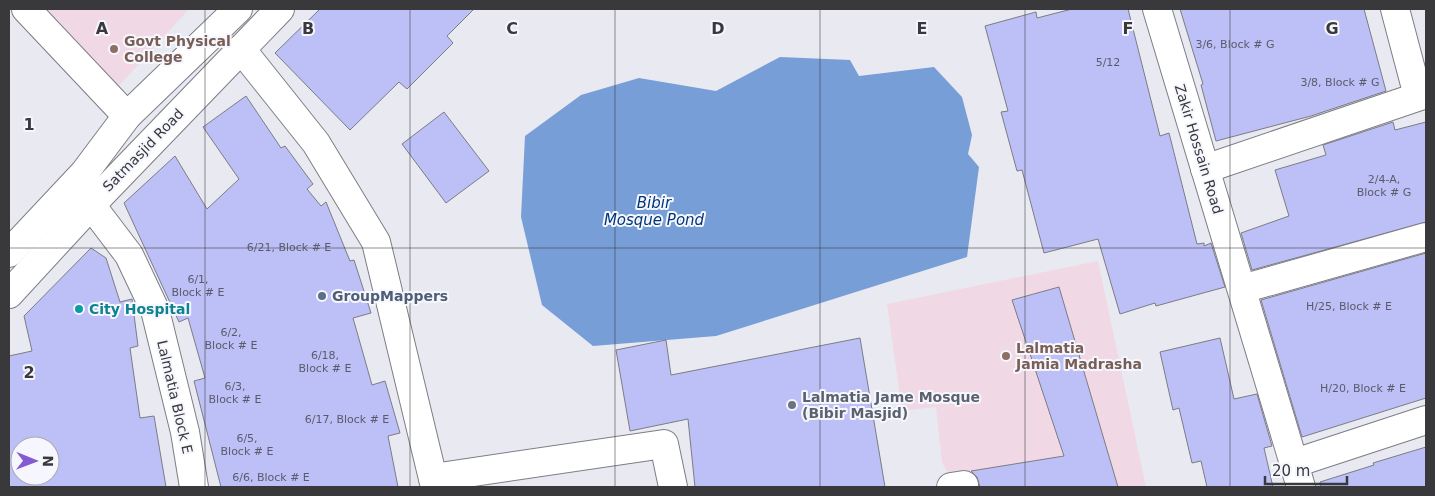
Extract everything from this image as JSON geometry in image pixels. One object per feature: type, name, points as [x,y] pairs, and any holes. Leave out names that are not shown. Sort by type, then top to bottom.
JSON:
[{"type":"street","points":[[26,9],[127,116]]},
{"type":"street","name":"Satmasjid Road","points":[[9,253],[85,172],[127,116],[238,9]]},
{"type":"street","name":"Satmasjid Road","points":[[9,294],[91,205],[280,9]]},
{"type":"street","name":"Zakir Hossain Road","points":[[1157,9],[1298,475],[1426,420]]},
{"type":"street","points":[[1205,169],[1422,95],[1395,9]]},
{"type":"street","points":[[241,48],[316,143],[376,242],[434,482],[664,444],[673,487]]},
{"type":"street","name":"Lalmatia Block E","points":[[91,205],[130,255],[155,310],[186,432],[194,487]]},
{"type":"street","points":[[1242,289],[1426,237]]},
{"type":"street","points":[[951,487],[964,485],[964,487]]},
{"type":"shaded area","name":"Govt Physical College","points":[[38,9],[189,9],[115,90]]},
{"type":"shaded area","name":"Lalmatia Jamia Madrasha","points":[[1098,261],[1146,487],[958,487],[942,463],[936,407],[902,411],[887,304]]},
{"type":"water","name":"Bibir Mosque Pond","points":[[780,57],[850,60],[859,76],[934,67],[962,97],[972,135],[968,154],[979,167],[967,257],[716,336],[593,346],[542,305],[521,217],[525,136],[581,95],[639,78],[716,91]]},
{"type":"building","points":[[320,9],[474,9],[447,36],[453,43],[407,89],[399,82],[350,130],[275,53]]},
{"type":"building","points":[[1072,9],[1128,9],[1160,136],[1169,133],[1197,244],[1204,243],[1204,246],[1211,243],[1225,287],[1156,306],[1155,303],[1120,314],[1098,239],[1044,253],[1022,170],[1017,171],[1001,112],[1008,111],[985,26],[1036,12],[1037,18]]},
{"type":"building","points":[[1180,9],[1364,9],[1386,91],[1311,116],[1216,141],[1201,85],[1203,84]]},
{"type":"building","points":[[246,96],[281,148],[285,146],[313,184],[307,189],[321,206],[326,202],[350,261],[354,260],[371,313],[353,318],[372,385],[385,381],[400,433],[388,436],[398,487],[221,487],[194,381],[205,378],[188,318],[179,322],[124,203],[175,156],[207,209],[239,179],[203,127]]},
{"type":"building","points":[[444,112],[489,171],[446,203],[402,144]]},
{"type":"building","points":[[1393,122],[1395,130],[1426,122],[1426,222],[1252,270],[1241,233],[1289,216],[1275,170],[1326,155],[1323,145]]},
{"type":"building","points":[[91,248],[106,258],[120,302],[132,299],[138,346],[130,348],[140,418],[154,416],[166,487],[9,487],[9,356],[32,351],[24,316]]},
{"type":"building","points":[[1426,253],[1426,398],[1302,437],[1261,300]]},
{"type":"building","name":"Lalmatia Jamia Madrasha","points":[[1059,287],[1118,487],[980,487],[977,477],[971,471],[1064,456],[1012,300]]},
{"type":"building","name":"Lalmatia Jame Mosque (Bibir Masjid)","points":[[860,338],[885,487],[695,487],[688,419],[630,431],[616,350],[666,340],[671,375]]},
{"type":"building","points":[[1220,338],[1234,399],[1257,394],[1272,446],[1264,448],[1273,487],[1207,487],[1201,461],[1192,463],[1179,408],[1173,410],[1160,352]]},
{"type":"building","points":[[1426,447],[1426,487],[1321,487],[1320,482]]},
{"type":"place","name":"Govt Physical College","points":[[114,49]]},
{"type":"place","name":"GroupMappers","points":[[322,296]]},
{"type":"place","name":"City Hospital","points":[[79,309]]},
{"type":"place","name":"Lalmatia Jamia Madrasha","points":[[1006,356]]},
{"type":"place","name":"Lalmatia Jame Mosque (Bibir Masjid)","points":[[792,405]]}]
